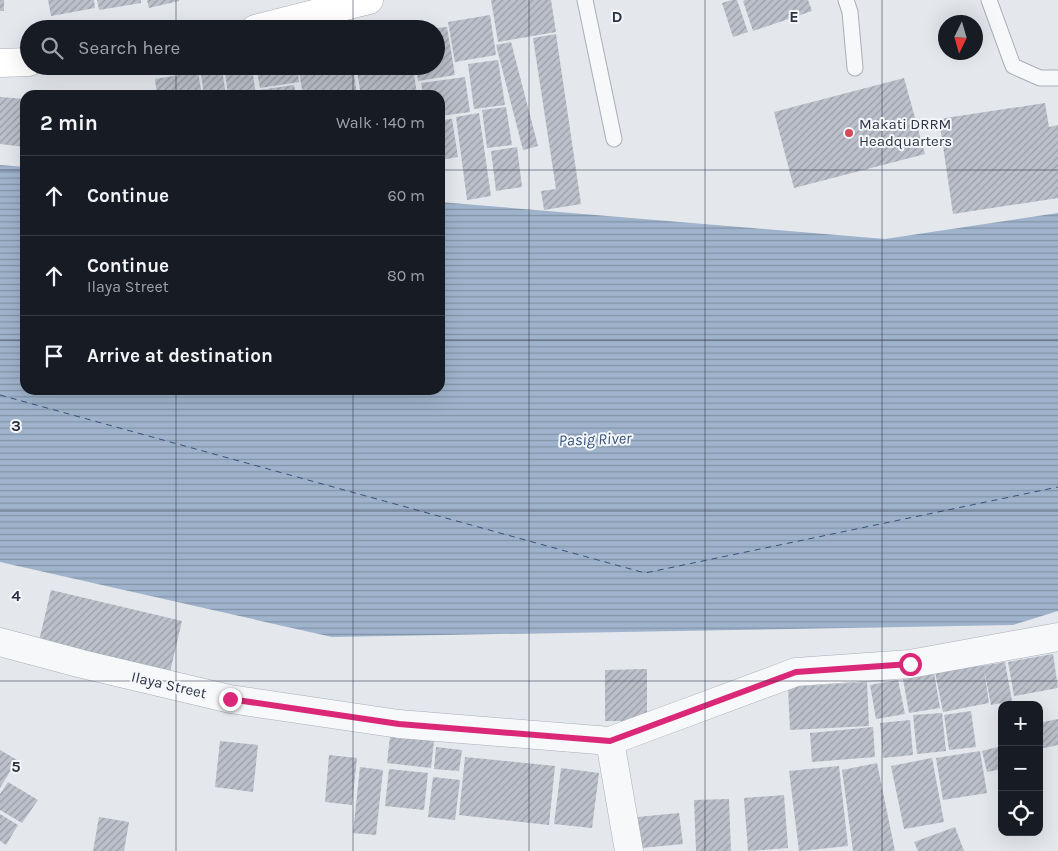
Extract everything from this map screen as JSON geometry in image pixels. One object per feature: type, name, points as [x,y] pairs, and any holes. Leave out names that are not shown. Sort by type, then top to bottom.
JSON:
[{"type":"main road","points":[[290,20],[369,0]]},
{"type":"main road","points":[[0,63],[20,62]]},
{"type":"street","points":[[629,851],[610,741],[796,672],[910,664],[1058,637]]},
{"type":"street","name":"Ilaya Street","points":[[0,642],[82,664],[230,699],[399,724],[610,741]]},
{"type":"lane","points":[[585,0],[614,139]]},
{"type":"lane","points":[[846,0],[850,12],[855,68]]},
{"type":"lane","points":[[989,0],[1013,66],[1040,78],[1058,78]]},
{"type":"water","name":"Pasig River","points":[[0,165],[20,167],[20,395],[445,395],[445,202],[885,239],[1058,213],[1058,611],[1013,625],[332,637],[0,562]]},
{"type":"building","points":[[0,0],[4,0],[4,11],[0,11]]},
{"type":"building","points":[[48,0],[94,0],[95,8],[51,16]]},
{"type":"building","points":[[97,0],[141,0],[141,3],[99,10]]},
{"type":"building","points":[[147,0],[179,0],[179,1],[149,8]]},
{"type":"building","points":[[491,0],[551,0],[556,32],[498,42]]},
{"type":"building","points":[[737,0],[748,32],[733,37],[722,3]]},
{"type":"building","points":[[808,0],[812,11],[753,31],[743,1]]},
{"type":"building","points":[[490,15],[496,55],[455,62],[448,22]]},
{"type":"building","points":[[445,27],[447,27],[455,75],[418,81],[417,75],[445,75]]},
{"type":"building","points":[[556,34],[581,204],[544,210],[541,191],[556,189],[533,38]]},
{"type":"building","points":[[511,42],[538,146],[523,150],[496,45]]},
{"type":"building","points":[[498,60],[505,105],[474,109],[468,64]]},
{"type":"building","points":[[180,75],[199,75],[201,90],[156,90],[155,79]]},
{"type":"building","points":[[201,75],[223,75],[225,90],[203,90]]},
{"type":"building","points":[[225,75],[253,75],[255,90],[227,90]]},
{"type":"building","points":[[258,75],[298,75],[299,82],[260,88]]},
{"type":"building","points":[[300,75],[354,75],[356,90],[302,90]]},
{"type":"building","points":[[358,75],[414,75],[416,90],[360,90]]},
{"type":"building","points":[[465,77],[470,112],[445,115],[445,90],[422,90],[421,83]]},
{"type":"building","name":"Makati DRRM Headquarters","points":[[904,78],[925,154],[794,188],[774,112]]},
{"type":"building","points":[[294,85],[295,90],[260,90]]},
{"type":"building","points":[[0,97],[20,99],[20,146],[0,144]]},
{"type":"building","points":[[1045,103],[1049,127],[1058,125],[1058,198],[953,214],[939,119]]},
{"type":"building","points":[[506,107],[512,145],[487,148],[482,110]]},
{"type":"building","points":[[479,113],[491,196],[467,200],[456,117]]},
{"type":"building","points":[[452,119],[458,157],[445,159],[445,120]]},
{"type":"building","points":[[517,147],[522,187],[496,191],[491,151]]},
{"type":"building","points":[[51,590],[182,621],[170,672],[39,641]]},
{"type":"building","points":[[1053,654],[1058,688],[1014,696],[1008,662]]},
{"type":"building","points":[[982,662],[982,666],[1005,662],[1012,701],[998,701],[998,704],[991,705],[984,669],[989,703],[943,712],[935,672]]},
{"type":"building","points":[[647,669],[647,721],[605,721],[605,670]]},
{"type":"building","points":[[934,673],[940,708],[909,713],[903,679]]},
{"type":"building","points":[[898,680],[905,714],[876,719],[870,685]]},
{"type":"building","points":[[867,682],[869,726],[790,730],[788,687]]},
{"type":"building","points":[[971,711],[976,747],[949,750],[944,715]]},
{"type":"building","points":[[942,713],[946,751],[917,754],[913,715]]},
{"type":"building","points":[[1058,719],[1058,745],[1043,748],[1043,722]]},
{"type":"building","points":[[910,720],[913,755],[883,758],[880,723]]},
{"type":"building","points":[[873,727],[875,757],[812,762],[810,733]]},
{"type":"building","points":[[390,736],[434,741],[431,768],[387,763]]},
{"type":"building","points":[[220,741],[258,745],[253,792],[215,787]]},
{"type":"building","points":[[436,747],[462,750],[459,771],[434,769]]},
{"type":"building","points":[[998,747],[998,770],[987,772],[982,751]]},
{"type":"building","points":[[0,750],[17,760],[0,788]]},
{"type":"building","points":[[980,751],[987,793],[943,800],[936,758]]},
{"type":"building","points":[[329,755],[357,758],[352,805],[325,802]]},
{"type":"building","points":[[465,757],[555,766],[549,825],[459,815]]},
{"type":"building","points":[[932,758],[944,822],[904,829],[891,766]]},
{"type":"building","points":[[877,763],[895,851],[853,851],[842,770]]},
{"type":"building","points":[[839,766],[848,846],[799,851],[789,771]]},
{"type":"building","points":[[360,767],[383,770],[376,835],[353,833]]},
{"type":"building","points":[[561,768],[599,773],[592,828],[554,824]]},
{"type":"building","points":[[389,769],[428,773],[424,810],[385,806]]},
{"type":"building","points":[[433,777],[460,780],[455,820],[428,817]]},
{"type":"building","points":[[8,782],[38,800],[22,823],[0,810],[0,794]]},
{"type":"building","points":[[784,795],[788,848],[748,851],[744,798]]},
{"type":"building","points":[[729,799],[731,851],[696,851],[694,800]]},
{"type":"building","points":[[679,813],[683,844],[641,848],[637,817]]},
{"type":"building","points":[[0,814],[18,825],[6,845],[0,841]]},
{"type":"building","points":[[99,817],[129,822],[124,851],[93,851]]},
{"type":"building","points":[[955,827],[964,851],[918,851],[914,842]]},
{"type":"ferry route","points":[[0,395],[645,573],[1058,487]]},
{"type":"place","name":"Makati DRRM Headquarters","points":[[849,133]]},
{"type":"route","points":[[230,699],[399,724],[610,741],[796,672],[910,664]]}]
